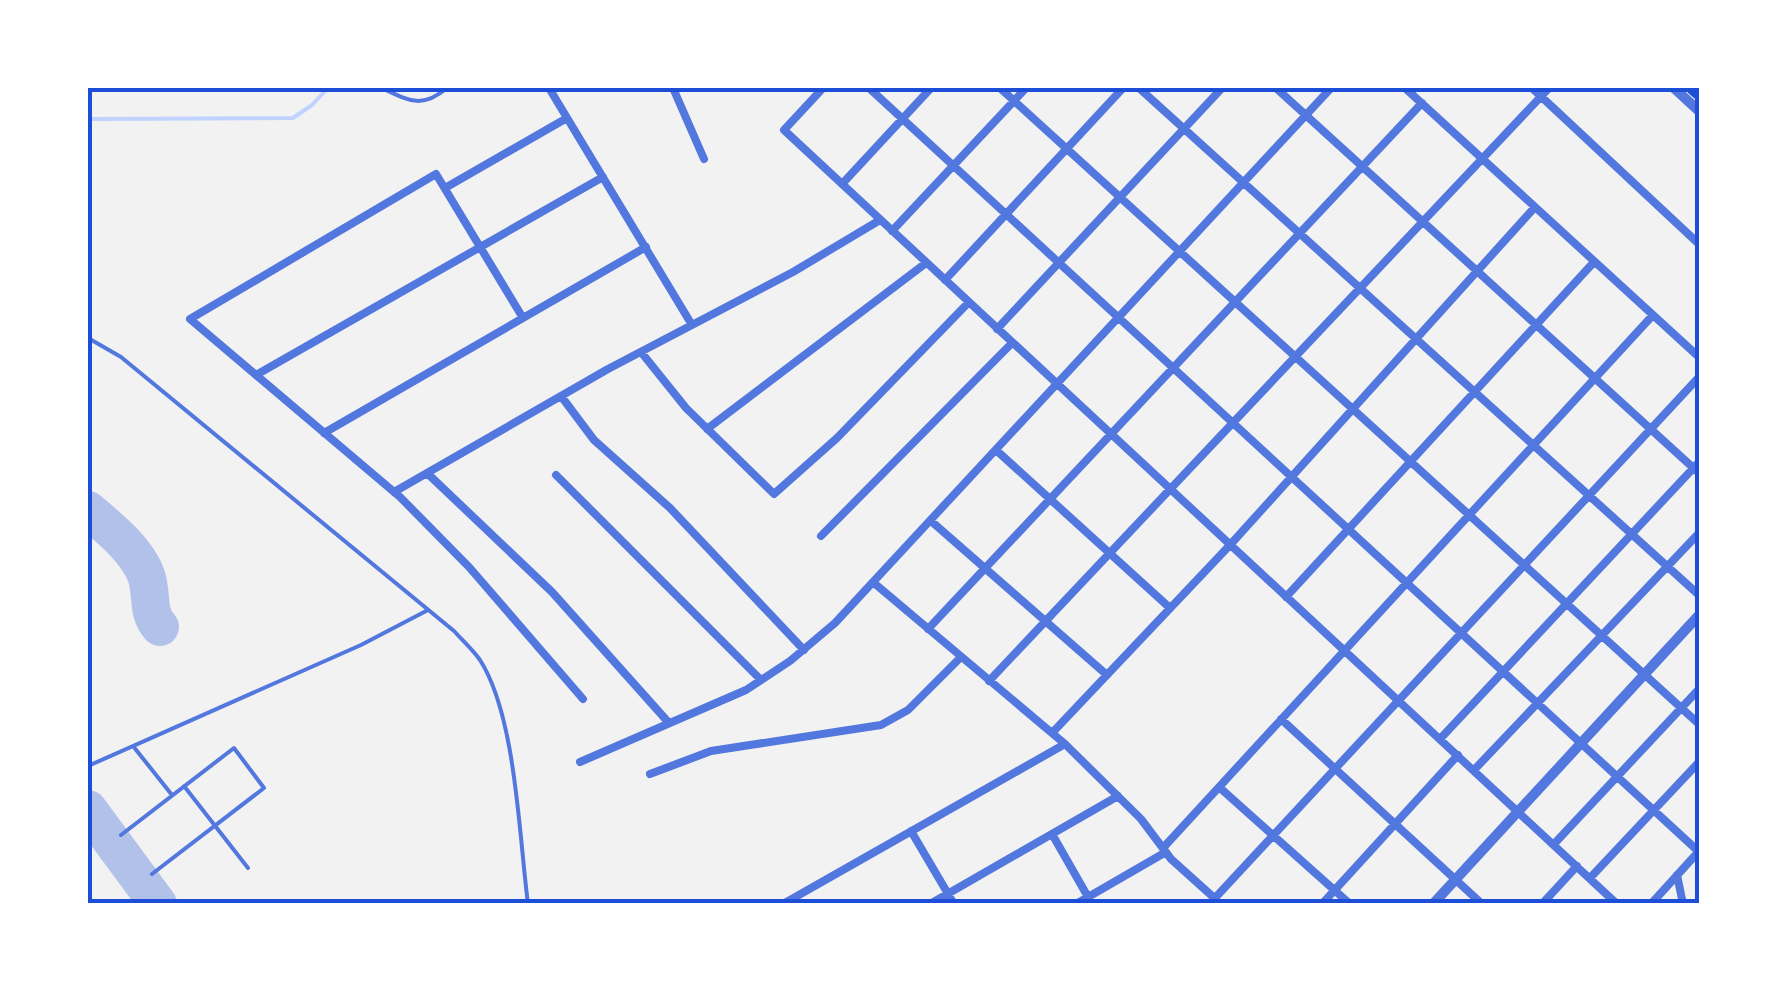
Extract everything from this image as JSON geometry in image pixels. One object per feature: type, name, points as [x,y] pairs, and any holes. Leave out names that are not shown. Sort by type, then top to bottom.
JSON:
[{"type":"highway","points":[[1693,88],[1700,94]]},
{"type":"street","points":[[549,88],[692,325]]},
{"type":"street","points":[[673,88],[704,159]]},
{"type":"street","points":[[823,88],[784,130],[1617,904]]},
{"type":"street","points":[[870,88],[1699,850],[1651,904]]},
{"type":"street","points":[[842,184],[931,88]]},
{"type":"street","points":[[1000,88],[1700,725]]},
{"type":"street","points":[[892,231],[1026,88]]},
{"type":"street","points":[[945,280],[1124,88]]},
{"type":"street","points":[[1139,88],[1700,596]]},
{"type":"street","points":[[997,329],[1222,88]]},
{"type":"street","points":[[1276,88],[1650,429],[1697,467],[1440,738]]},
{"type":"street","points":[[580,762],[761,680],[804,650],[874,583],[1330,88]]},
{"type":"street","points":[[1404,88],[1700,358]]},
{"type":"street","points":[[1532,88],[1700,244]]},
{"type":"street","points":[[989,680],[1549,88]]},
{"type":"street","points":[[1674,88],[1700,112]]},
{"type":"street","points":[[928,629],[1422,103]]},
{"type":"street","points":[[445,188],[567,118]]},
{"type":"street","points":[[523,318],[436,174],[190,319],[394,492],[468,567],[583,700]]},
{"type":"street","points":[[256,375],[603,177]]},
{"type":"street","points":[[1052,733],[1230,545],[1535,207]]},
{"type":"street","points":[[394,492],[880,220]]},
{"type":"street","points":[[324,433],[646,247]]},
{"type":"street","points":[[707,428],[926,262]]},
{"type":"street","points":[[1286,597],[1594,262]]},
{"type":"street","points":[[641,352],[707,428],[774,494],[836,438],[969,302]]},
{"type":"street","points":[[1076,904],[1165,850],[1343,650],[1653,316]]},
{"type":"street","points":[[821,536],[1012,343]]},
{"type":"street","points":[[874,583],[1065,744],[1218,901],[1273,835],[1700,376]]},
{"type":"street","points":[[562,396],[594,440],[670,508],[804,650]]},
{"type":"street","points":[[996,450],[1170,608]]},
{"type":"street","points":[[427,473],[552,592],[669,724]]},
{"type":"street","points":[[556,475],[761,680]]},
{"type":"street","points":[[931,521],[1106,675]]},
{"type":"street","points":[[1474,770],[1700,532]]},
{"type":"street","points":[[1433,904],[1700,614]]},
{"type":"street","points":[[650,774],[711,751],[882,725],[908,710],[962,657]]},
{"type":"street","points":[[1554,844],[1700,688]]},
{"type":"street","points":[[1281,719],[1482,904]]},
{"type":"street","points":[[783,904],[1065,744]]},
{"type":"street","points":[[1322,904],[1458,755]]},
{"type":"street","points":[[1590,878],[1700,761]]},
{"type":"street","points":[[1219,786],[1350,904]]},
{"type":"street","points":[[930,904],[1118,796]]},
{"type":"street","points":[[911,831],[954,904]]},
{"type":"street","points":[[1052,834],[1088,896]]},
{"type":"street","points":[[1542,904],[1577,866]]},
{"type":"street","points":[[1677,875],[1683,904]]},
{"type":"street","points":[[804,891],[811,904]]},
{"type":"lane","points":[[382,88],[421,102],[433,99],[447,88]]},
{"type":"lane","points":[[88,338],[121,357],[454,631],[480,660],[496,694],[509,755],[528,904]]},
{"type":"lane","points":[[88,766],[361,645],[428,610]]},
{"type":"lane","points":[[133,746],[172,796]]},
{"type":"lane","points":[[122,835],[234,748],[264,788],[152,874]]},
{"type":"lane","points":[[184,786],[248,868]]},
{"type":"waterway","points":[[88,119],[293,118],[328,88]]},
{"type":"taxiway","points":[[88,510],[136,556],[148,582],[153,615],[160,627]]},
{"type":"taxiway","points":[[88,809],[158,904]]}]
